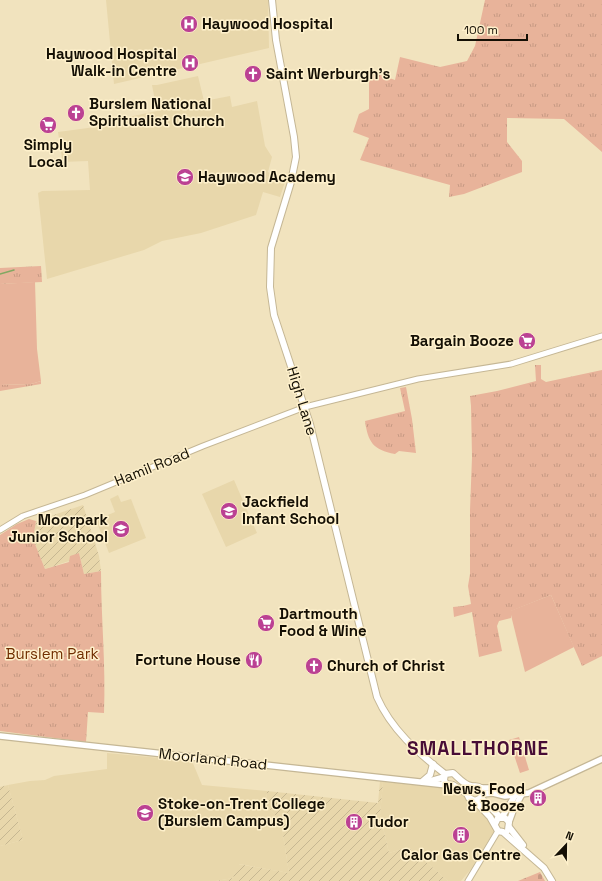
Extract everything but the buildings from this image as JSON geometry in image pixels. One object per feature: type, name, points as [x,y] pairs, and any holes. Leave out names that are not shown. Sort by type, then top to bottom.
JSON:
[{"type":"main road","name":"High Lane","points":[[272,0],[276,40],[294,137],[296,158],[291,182],[271,248],[270,287],[274,315],[305,407],[377,697],[392,724],[445,776]]},
{"type":"main road","name":"Moorland Road","points":[[0,736],[450,785]]},
{"type":"main road","points":[[475,801],[481,793],[502,790],[519,794],[536,790],[602,759]]},
{"type":"main road","points":[[424,781],[430,775],[433,764]]},
{"type":"main road","points":[[531,856],[509,825],[507,819],[501,817],[476,786],[472,786],[457,778],[453,773],[445,776],[445,783],[467,794],[469,798],[475,801],[499,829],[544,868],[552,881]]},
{"type":"main road","name":"Moorland Road","points":[[424,781],[445,776]]},
{"type":"main road","points":[[450,785],[456,782],[457,778]]},
{"type":"main road","points":[[467,794],[469,788],[472,786]]},
{"type":"main road","points":[[499,829],[496,820],[501,817],[519,794]]},
{"type":"main road","points":[[509,825],[519,794]]},
{"type":"main road","points":[[499,829],[509,825]]},
{"type":"street","name":"Hamil Road","points":[[0,530],[23,516],[85,495],[203,446],[305,407],[387,386],[444,374],[511,364],[602,336]]},
{"type":"street","points":[[468,881],[499,829]]},
{"type":"shaded area","name":"Haywood Hospital","points":[[106,0],[268,0],[269,48],[114,84]]},
{"type":"shaded area","name":"Haywood Academy","points":[[198,76],[204,101],[230,96],[232,107],[257,101],[265,146],[272,157],[268,172],[286,179],[280,197],[263,192],[256,215],[201,233],[162,241],[144,250],[47,279],[38,193],[42,191],[90,190],[88,161],[35,163],[35,160],[62,158],[58,132],[125,123],[124,118],[157,111],[152,85]]},
{"type":"shaded area","name":"Jackfield Infant School","points":[[234,480],[257,533],[226,547],[202,494]]},
{"type":"shaded area","name":"Moorpark Junior School","points":[[118,495],[121,502],[131,499],[146,538],[109,553],[96,520],[115,512],[110,499]]},
{"type":"shaded area","points":[[83,505],[99,556],[101,571],[84,574],[79,553],[69,561],[45,569],[33,539],[36,521]]},
{"type":"shaded area","name":"Stoke-on-Trent College (Burslem Campus)","points":[[107,753],[192,761],[202,785],[267,791],[266,805],[281,822],[289,873],[239,864],[233,878],[216,881],[0,881],[0,846],[23,840],[8,785],[45,780],[54,776],[107,769]]},
{"type":"shaded area","points":[[380,781],[383,782],[380,815],[389,853],[409,847],[448,881],[216,881],[233,878],[238,864],[289,873],[281,822],[266,805],[267,791],[378,803]]},
{"type":"shaded area","points":[[383,782],[444,786],[459,792],[492,822],[494,831],[471,869],[461,881],[448,881],[409,847],[389,853],[380,815]]},
{"type":"shaded area","points":[[8,785],[23,840],[0,846],[0,787]]},
{"type":"green space","points":[[485,0],[602,0],[602,152],[564,119],[507,118],[507,142],[522,161],[522,172],[464,194],[449,197],[450,185],[360,160],[369,138],[353,132],[359,114],[369,109],[369,71],[395,80],[400,57],[440,67],[467,61],[475,46]]},
{"type":"green space","points":[[41,266],[42,282],[0,284],[0,268]]},
{"type":"green space","points":[[35,282],[37,349],[41,381],[31,384],[0,385],[0,284]]},
{"type":"green space","points":[[535,365],[541,365],[541,379],[546,382],[602,370],[602,656],[582,666],[551,595],[511,611],[511,618],[499,621],[497,626],[502,651],[479,657],[472,612],[454,617],[453,607],[471,604],[468,586],[470,574],[472,457],[470,396],[536,381]]},
{"type":"green space","points":[[41,381],[41,384],[0,391],[0,385],[31,384]]},
{"type":"green space","points":[[406,387],[416,453],[399,451],[395,454],[381,450],[373,444],[370,440],[365,421],[405,411],[400,388]]},
{"type":"green space","name":"Burslem Park","points":[[29,519],[36,521],[33,539],[45,569],[69,562],[70,556],[79,553],[84,574],[101,571],[104,713],[88,712],[86,742],[0,731],[0,535],[17,524]]},
{"type":"green space","points":[[551,595],[574,647],[525,672],[510,611]]},
{"type":"green space","points":[[519,737],[529,770],[520,773],[509,740]]},
{"type":"green space","points":[[540,872],[545,881],[518,881]]},
{"type":"waterway","points":[[0,274],[14,270]]},
{"type":"place","name":"Haywood Hospital","points":[[189,24]]},
{"type":"place","name":"Haywood Hospital Walk-in Centre","points":[[190,63]]},
{"type":"place","name":"Saint Werburgh's","points":[[253,74]]},
{"type":"place","name":"Burslem National Spiritualist Church","points":[[76,113]]},
{"type":"place","name":"Simply Local","points":[[48,125]]},
{"type":"place","name":"Haywood Academy","points":[[185,177]]},
{"type":"place","name":"Bargain Booze","points":[[527,341]]},
{"type":"place","name":"Jackfield Infant School","points":[[229,511]]},
{"type":"place","name":"Moorpark Junior School","points":[[121,529]]},
{"type":"place","name":"Dartmouth Food & Wine","points":[[266,623]]},
{"type":"place","name":"Fortune House","points":[[254,660]]},
{"type":"place","name":"Church of Christ","points":[[314,666]]},
{"type":"place","name":"News, Food & Booze","points":[[538,798]]},
{"type":"place","name":"Stoke-on-Trent College (Burslem Campus)","points":[[145,813]]},
{"type":"place","name":"Tudor","points":[[354,822]]},
{"type":"place","name":"Calor Gas Centre","points":[[461,835]]},
{"type":"district","name":"SMALLTHORNE","points":[[478,748]]}]
